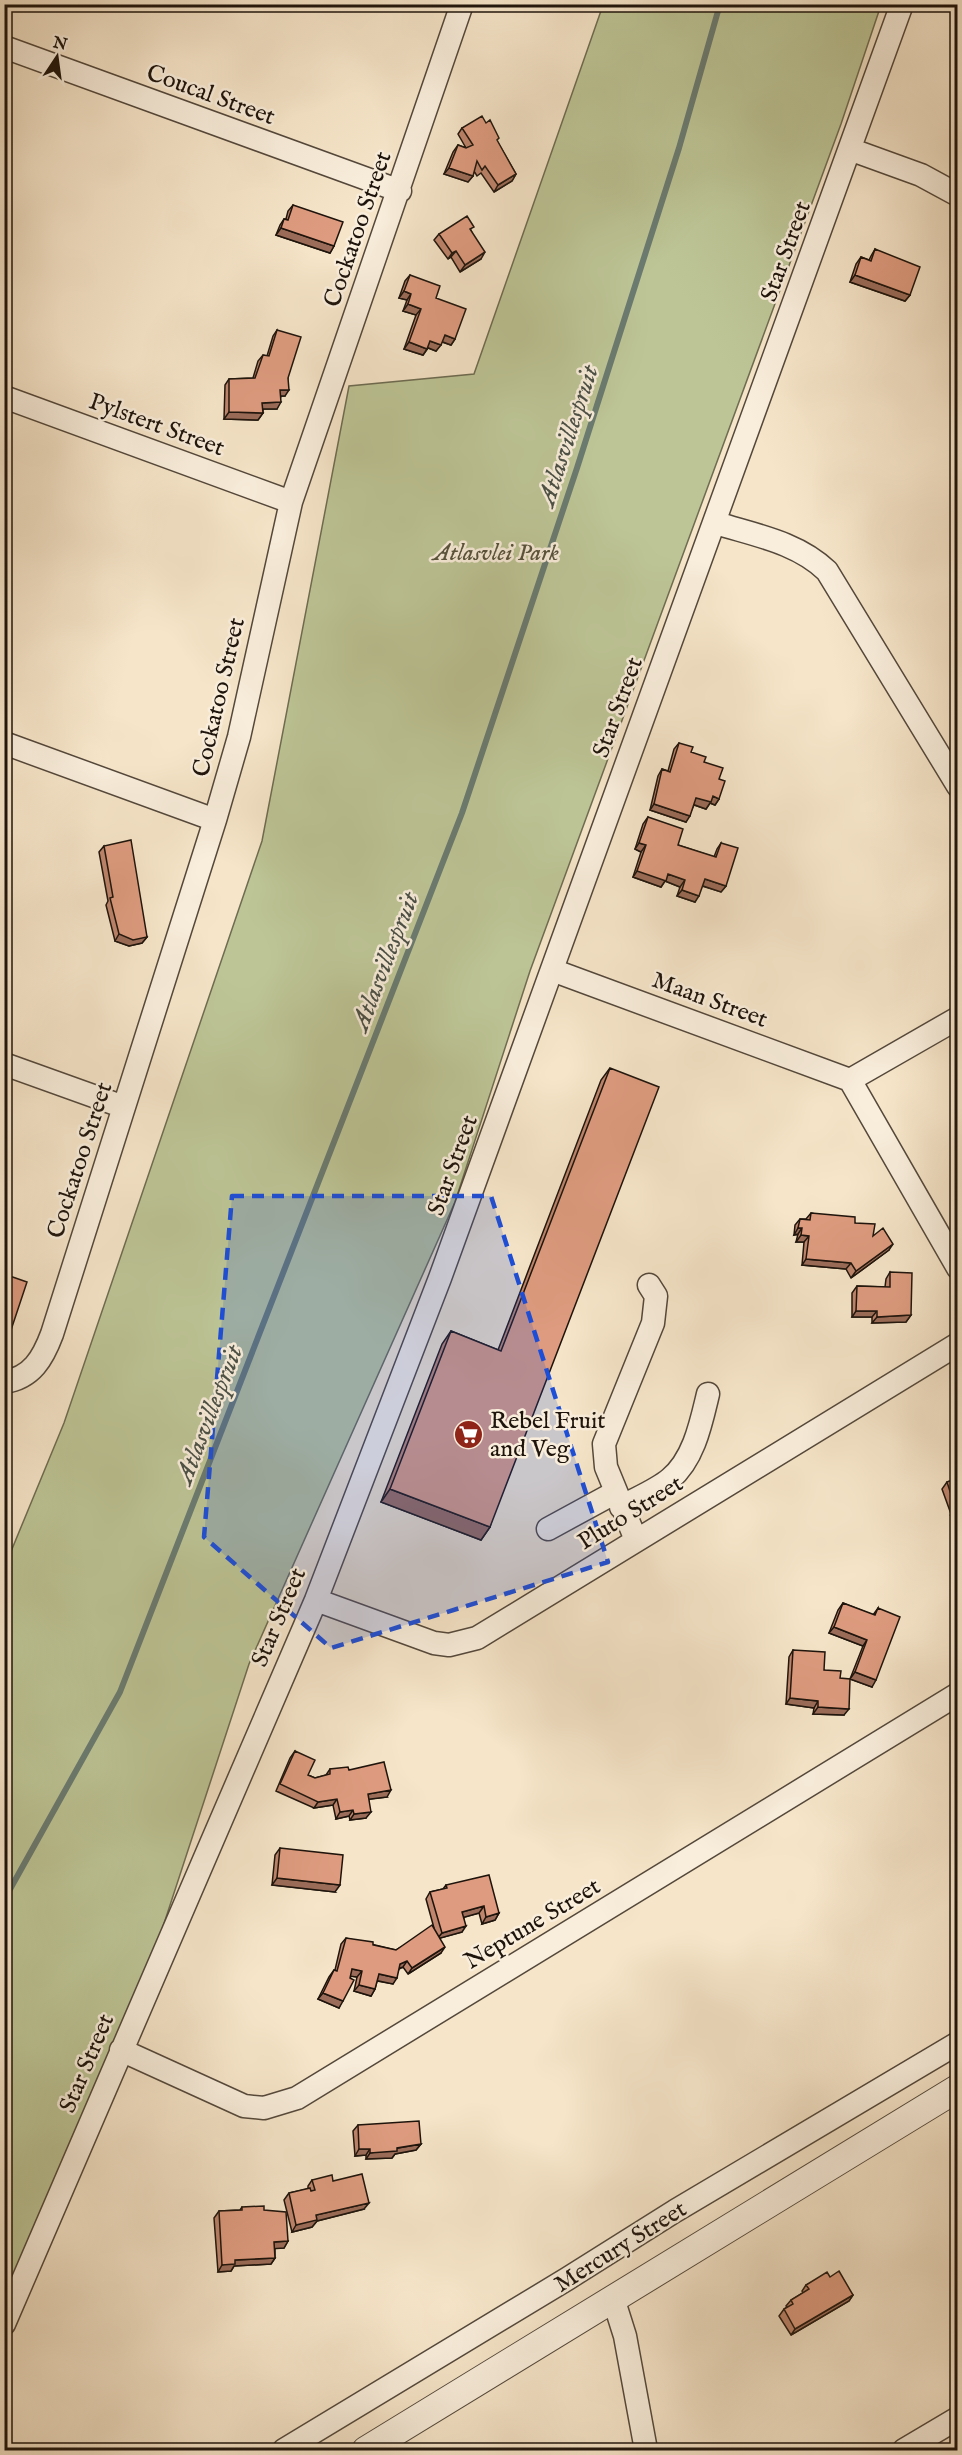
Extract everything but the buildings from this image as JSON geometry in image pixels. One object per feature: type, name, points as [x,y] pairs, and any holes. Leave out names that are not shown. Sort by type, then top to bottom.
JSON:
[{"type":"street","name":"Cockatoo Street","points":[[4,1382],[29,1373],[46,1349],[215,820],[239,737],[291,502],[400,191],[462,4]]},
{"type":"street","name":"Star Street","points":[[4,2324],[316,1600],[444,1268],[683,605],[716,523],[852,150],[902,4]]},
{"type":"street","name":"Coucal Street","points":[[4,47],[400,191]]},
{"type":"street","points":[[852,150],[921,175],[957,195]]},
{"type":"street","name":"Pylstert Street","points":[[4,397],[291,502]]},
{"type":"street","points":[[716,523],[792,547],[812,557],[826,571],[957,786]]},
{"type":"street","points":[[4,743],[215,820]]},
{"type":"street","name":"Maan Street","points":[[552,970],[850,1080]]},
{"type":"street","points":[[957,1018],[850,1080],[957,1268]]},
{"type":"street","points":[[4,1064],[124,1107]]},
{"type":"street","points":[[636,1540],[606,1467],[604,1444],[653,1323],[656,1296],[648,1285]]},
{"type":"street","name":"Pluto Street","points":[[316,1600],[434,1643],[463,1642],[477,1638],[957,1344]]},
{"type":"street","points":[[548,1529],[670,1479],[681,1466],[697,1437],[708,1394]]},
{"type":"street","name":"Neptune Street","points":[[121,2050],[244,2106],[264,2108],[297,2098],[957,1694]]},
{"type":"street","name":"Mercury Street","points":[[284,2451],[675,2211],[957,2043]]},
{"type":"street","name":"Mercury Street","points":[[395,2451],[616,2305],[957,2088]]},
{"type":"street","name":"Mercury Street","points":[[366,2451],[957,2108]]},
{"type":"street","points":[[616,2305],[646,2451]]},
{"type":"street","points":[[904,2451],[957,2418]]},
{"type":"highlighted area","points":[[232,1196],[491,1196],[608,1562],[331,1648],[204,1537]]},
{"type":"green space","name":"Atlasvlei Park","points":[[603,5],[881,5],[841,124],[530,971],[455,1202],[249,1664],[136,2009],[5,2301],[5,1566],[64,1423],[262,841],[349,386],[474,374]]},
{"type":"waterway","name":"Atlasvillespruit","points":[[4,1900],[120,1692],[462,813],[577,468],[679,148],[720,4]]},
{"type":"place","name":"Rebel Fruit and Veg","points":[[469,1434]]}]
